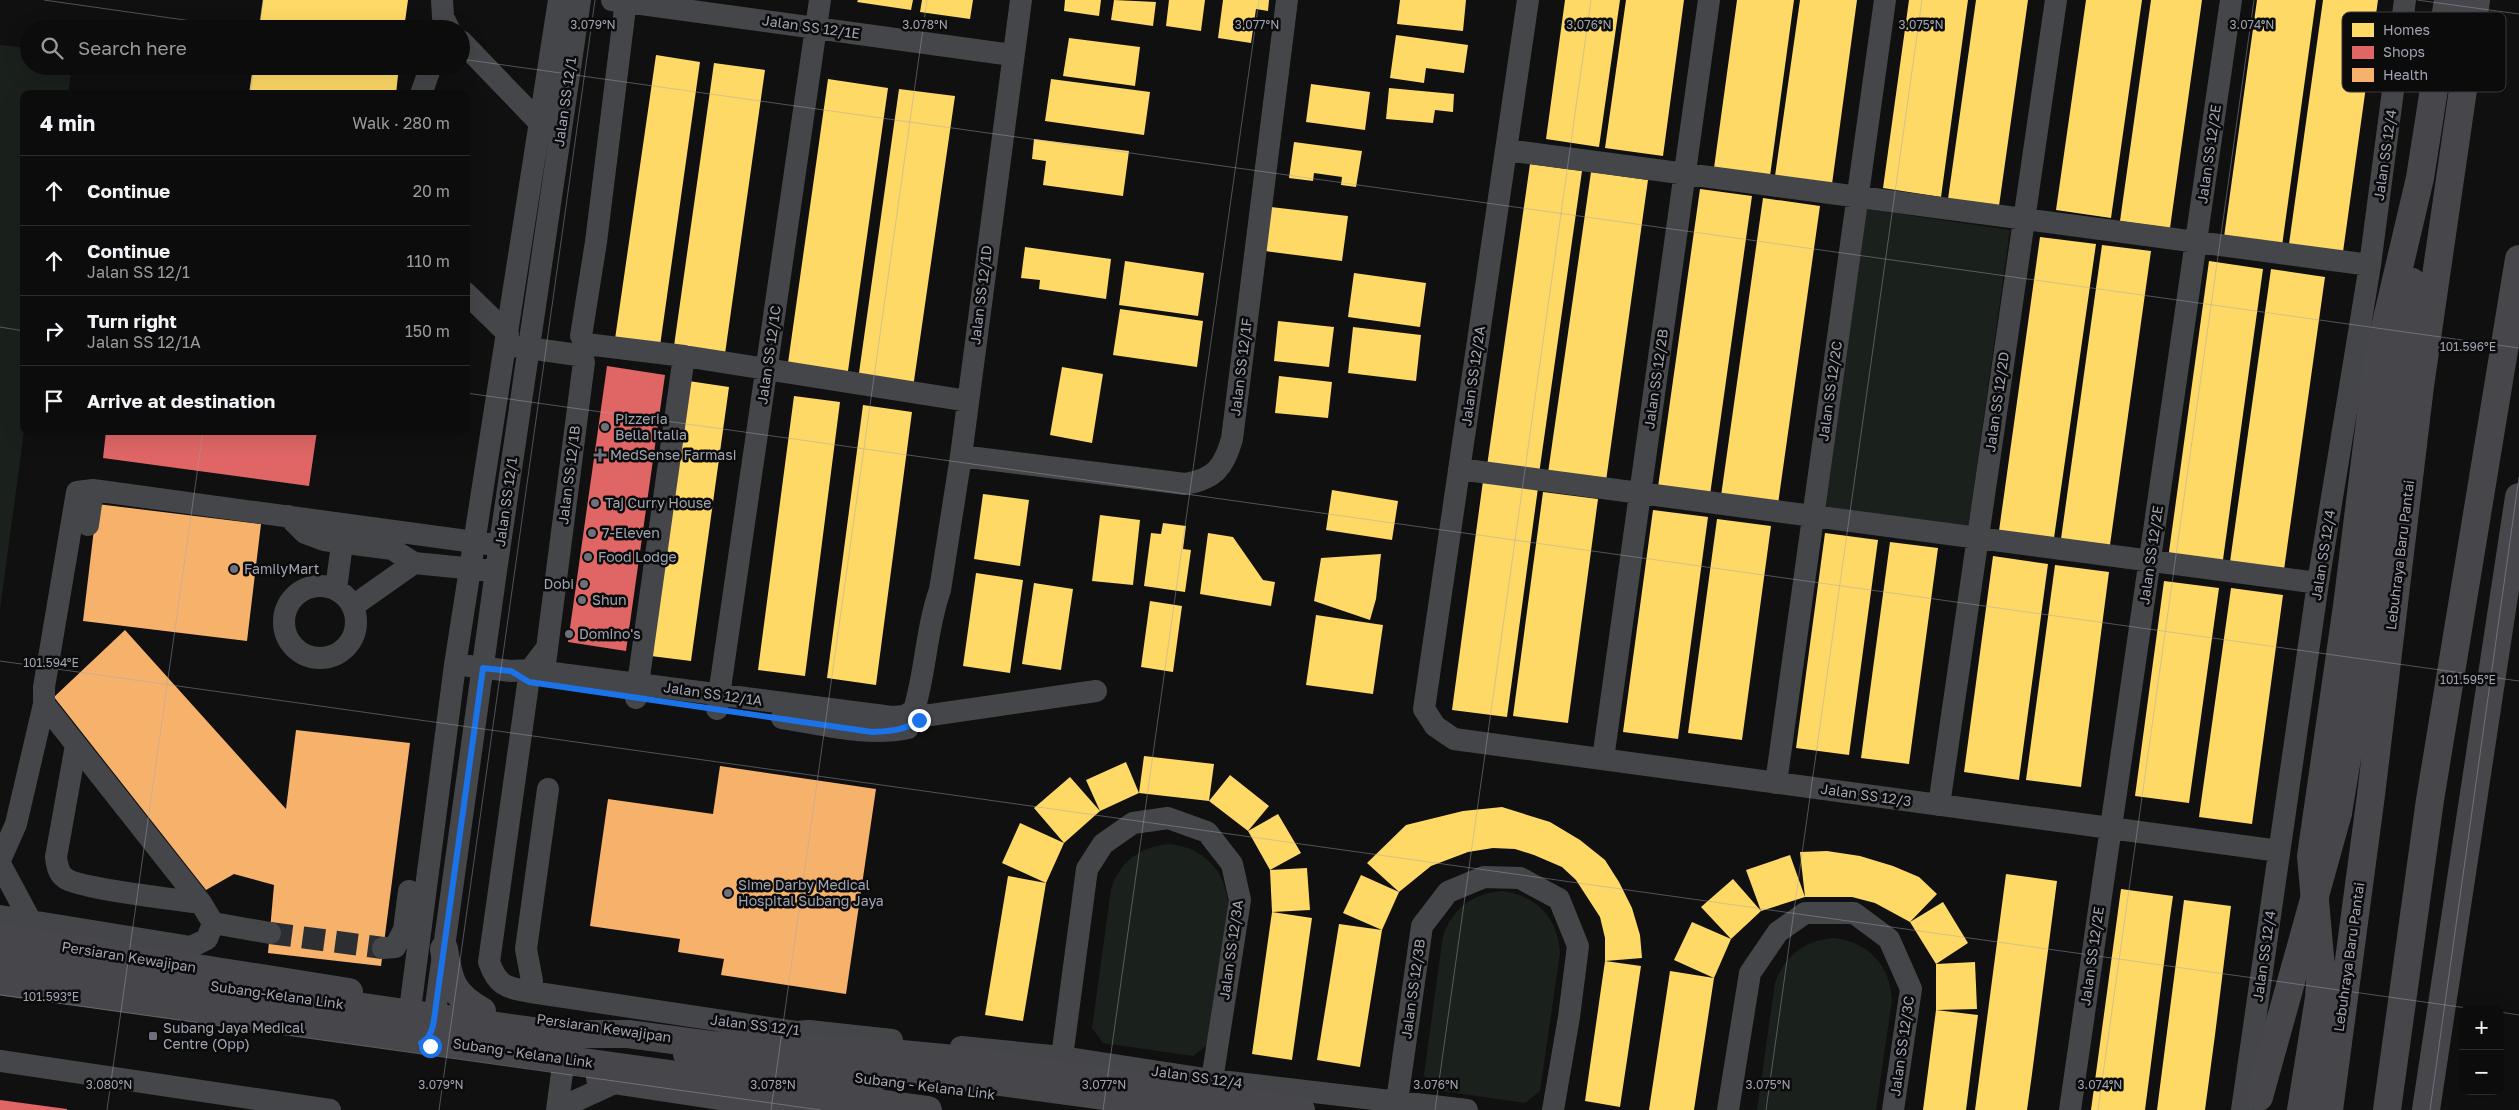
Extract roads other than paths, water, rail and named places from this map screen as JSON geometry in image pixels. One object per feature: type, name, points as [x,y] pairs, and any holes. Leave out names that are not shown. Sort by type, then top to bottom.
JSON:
[{"type":"main road","points":[[2301,1110],[2319,998],[2321,968],[2311,856],[2347,606],[2378,358],[2420,178],[2434,92]]},
{"type":"main road","name":"Lebuhraya Baru Pantai","points":[[2329,1110],[2371,795],[2420,386],[2463,92]]},
{"type":"main road","points":[[2258,1110],[2259,1097],[2338,813],[2377,577],[2421,209],[2420,178]]},
{"type":"main road","points":[[2386,1110],[2430,800],[2519,259]]},
{"type":"main road","points":[[2430,1108],[2437,1042],[2519,497]]},
{"type":"main road","name":"Persiaran Kewajipan","points":[[0,937],[424,1004],[1108,1102],[1208,1110]]},
{"type":"main road","points":[[444,949],[448,974],[455,991],[467,1003],[482,1011]]},
{"type":"main road","name":"Subang-Kelana Link","points":[[0,956],[554,1034]]},
{"type":"main road","name":"Subang - Kelana Link","points":[[0,981],[928,1110]]},
{"type":"main road","points":[[0,987],[411,1047],[562,1073],[813,1110]]},
{"type":"main road","points":[[411,1047],[414,1040],[411,1027],[424,1004]]},
{"type":"main road","points":[[554,1034],[628,1034],[711,1045],[870,1051],[965,1060],[1301,1110]]},
{"type":"main road","name":"Subang - Kelana Link","points":[[554,1034],[771,1066],[1108,1102]]},
{"type":"main road","points":[[411,1047],[430,1046],[634,1075],[673,1089]]},
{"type":"street","points":[[442,0],[444,20]]},
{"type":"street","name":"Jalan SS 12/1","points":[[424,1004],[440,778],[455,665],[559,0]]},
{"type":"street","name":"Jalan SS 12/1","points":[[424,1004],[444,949],[496,571],[580,0]]},
{"type":"street","name":"Jalan SS 12/1C","points":[[718,702],[820,0]]},
{"type":"street","name":"Jalan SS 12/1D","points":[[919,713],[929,700],[943,613],[940,590],[961,456],[1020,0]]},
{"type":"street","name":"Jalan SS 12/1F","points":[[961,456],[1185,484],[1202,481],[1217,472],[1226,458],[1232,439],[1287,0]]},
{"type":"street","name":"Jalan SS 12/2A","points":[[1454,739],[1435,726],[1424,709],[1528,0]]},
{"type":"street","name":"Jalan SS 12/2B","points":[[1603,759],[1709,0]]},
{"type":"street","name":"Jalan SS 12/2C","points":[[1776,782],[1885,0]]},
{"type":"street","name":"Jalan SS 12/2D","points":[[1939,805],[2056,0]]},
{"type":"street","name":"Jalan SS 12/2E","points":[[2070,1110],[2231,0]]},
{"type":"street","points":[[620,1],[596,242],[581,336],[582,341],[586,344],[767,368],[968,401]]},
{"type":"street","name":"Jalan SS 12/1E","points":[[620,1],[1012,55]]},
{"type":"street","points":[[470,50],[540,123]]},
{"type":"street","points":[[422,90],[428,75]]},
{"type":"street","name":"Jalan SS 12/4","points":[[2242,1110],[2318,583],[2370,265],[2394,92]]},
{"type":"street","points":[[1506,150],[2370,265]]},
{"type":"street","points":[[470,297],[507,340]]},
{"type":"street","name":"Jalan SS 12/1B","points":[[507,340],[528,348],[578,355],[582,357],[584,362],[547,648],[531,676]]},
{"type":"street","points":[[637,691],[684,356]]},
{"type":"street","points":[[1459,469],[2318,583]]},
{"type":"street","points":[[88,525],[93,490]]},
{"type":"street","points":[[44,944],[29,921],[0,862],[16,824],[44,704],[44,687],[77,492],[93,490],[287,516],[392,549],[414,563],[471,567],[496,571]]},
{"type":"street","points":[[343,533],[475,542],[500,546]]},
{"type":"street","points":[[336,589],[343,533]]},
{"type":"street","points":[[353,606],[414,563]]},
{"type":"street","points":[[312,586],[336,589],[346,596],[353,606],[356,617],[354,634],[345,649],[335,656],[312,658],[301,653],[292,645],[286,635],[284,623],[286,610],[301,591],[312,586]]},
{"type":"street","name":"Jalan SS 12/1A","points":[[455,665],[718,702],[892,717],[1096,691]]},
{"type":"street","name":"Jalan SS 12/1","points":[[531,676],[489,962],[495,980],[509,988],[531,987],[796,1032],[808,1031]]},
{"type":"street","points":[[44,704],[200,903],[213,923],[270,933]]},
{"type":"street","name":"Jalan SS 12/3","points":[[1454,739],[2279,851]]},
{"type":"street","points":[[76,745],[56,857],[58,869],[64,878],[84,884],[200,903]]},
{"type":"street","points":[[383,948],[395,947],[404,930],[426,775],[440,778]]},
{"type":"street","points":[[531,987],[526,949],[548,789]]},
{"type":"street","name":"Jalan SS 12/3A","points":[[1062,1057],[1087,868],[1103,844],[1133,823],[1168,818],[1207,832],[1232,864],[1240,900],[1212,1080]]},
{"type":"street","name":"Jalan SS 12/3B","points":[[1397,1101],[1422,926],[1448,892],[1484,877],[1520,878],[1559,899],[1578,946],[1569,1017],[1553,1110]]},
{"type":"street","name":"Jalan SS 12/3C","points":[[1728,1110],[1750,974],[1778,932],[1805,913],[1854,913],[1889,939],[1911,989],[1893,1110]]},
{"type":"street","points":[[0,916],[191,948],[207,939],[213,923]]},
{"type":"street","name":"Jalan SS 12/4","points":[[808,1031],[1062,1057],[1212,1080],[1467,1110]]},
{"type":"street","points":[[0,1061],[203,1101],[330,1110]]},
{"type":"street","points":[[1101,1063],[1108,1102]]},
{"type":"street","points":[[557,1110],[562,1073]]},
{"type":"street","points":[[564,1110],[580,1098],[619,1081]]},
{"type":"tunnel","points":[[270,933],[383,948]]},
{"type":"place","name":"Pizzeria Bella Italia","points":[[605,427]]},
{"type":"place","name":"MedSense Farmasi","points":[[600,455]]},
{"type":"place","name":"Taj Curry House","points":[[595,503]]},
{"type":"place","name":"7-Eleven","points":[[592,533]]},
{"type":"place","name":"Food Lodge","points":[[588,557]]},
{"type":"place","name":"FamilyMart","points":[[234,569]]},
{"type":"place","name":"Dobi","points":[[584,584]]},
{"type":"place","name":"Shun","points":[[582,600]]},
{"type":"place","name":"Domino's","points":[[569,634]]},
{"type":"place","name":"Sime Darby Medical Hospital Subang Jaya","points":[[728,893]]},
{"type":"place","name":"Subang Jaya Medical Centre (Opp)","points":[[153,1036]]}]
